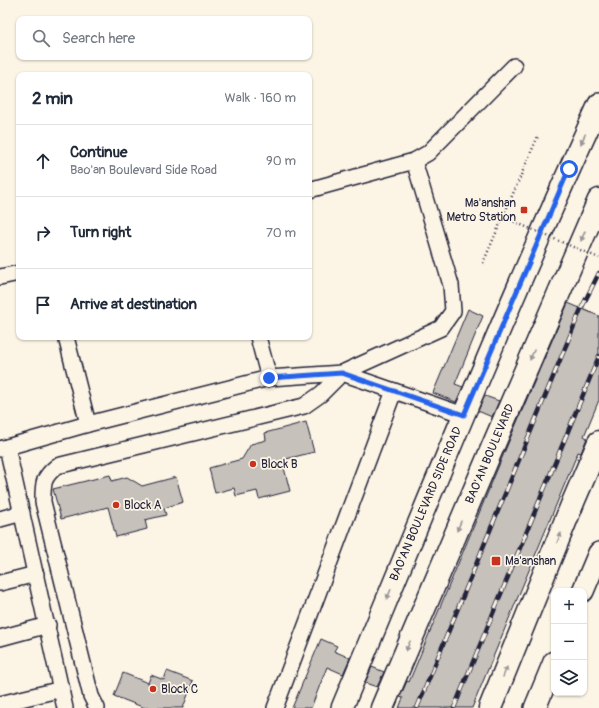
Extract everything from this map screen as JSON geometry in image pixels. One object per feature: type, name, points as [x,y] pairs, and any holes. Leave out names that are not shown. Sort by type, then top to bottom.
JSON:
[{"type":"main road","name":"BAO'AN BOULEVARD SIDE ROAD","points":[[342,708],[566,175],[599,104]]},
{"type":"main road","name":"BAO'AN BOULEVARD","points":[[382,708],[599,200]]},
{"type":"main road","points":[[490,708],[599,442]]},
{"type":"main road","points":[[584,588],[599,553]]},
{"type":"main road","points":[[535,708],[551,669]]},
{"type":"street","points":[[312,189],[414,161],[428,153],[514,66]]},
{"type":"street","points":[[65,708],[48,625],[22,513],[4,448],[88,424],[269,378],[342,373],[441,328],[453,311],[451,285],[414,161]]},
{"type":"street","points":[[0,277],[16,273]]},
{"type":"street","points":[[67,340],[88,424]]},
{"type":"street","points":[[259,340],[269,378]]},
{"type":"street","points":[[342,373],[464,415]]},
{"type":"street","points":[[97,708],[91,696],[43,502],[43,482],[48,473],[56,466],[304,406],[321,394],[342,373]]},
{"type":"street","points":[[274,708],[394,391]]},
{"type":"street","points":[[0,519],[22,513]]},
{"type":"street","points":[[0,583],[36,574]]},
{"type":"street","points":[[0,638],[48,625]]},
{"type":"street","points":[[0,704],[62,689]]},
{"type":"path","points":[[483,263],[538,136]]},
{"type":"path","points":[[504,217],[599,258]]},
{"type":"building","points":[[568,303],[599,316],[599,400],[584,436],[587,438],[581,453],[578,452],[472,708],[399,708],[403,698],[400,697],[407,681],[409,682]]},
{"type":"building","points":[[468,309],[483,316],[455,384],[463,387],[456,402],[433,393]]},
{"type":"building","points":[[485,396],[499,401],[492,417],[478,411]]},
{"type":"building","name":"Block B","points":[[306,422],[314,452],[282,460],[290,491],[259,499],[257,491],[236,496],[234,488],[215,493],[209,468],[242,459],[251,444],[266,440],[265,433]]},
{"type":"building","name":"Block A","points":[[110,475],[112,481],[127,477],[142,486],[176,477],[183,502],[164,508],[166,515],[145,520],[147,529],[116,537],[108,507],[61,519],[53,489]]},
{"type":"building","points":[[321,639],[337,646],[334,651],[350,658],[343,674],[327,667],[311,708],[292,708]]},
{"type":"building","points":[[372,667],[384,672],[377,687],[365,683]]},
{"type":"building","name":"Block C","points":[[167,671],[193,681],[183,708],[145,708],[114,696],[123,673],[148,683],[151,675],[164,680]]},
{"type":"railway","points":[[417,708],[581,309],[599,273]]},
{"type":"railway","points":[[454,708],[599,356]]},
{"type":"place","name":"Ma'anshan Metro Station","points":[[524,210]]},
{"type":"place","name":"Block B","points":[[253,464]]},
{"type":"place","name":"Block A","points":[[116,505]]},
{"type":"place","name":"Ma'anshan","points":[[496,561]]},
{"type":"place","name":"Block C","points":[[153,689]]},
{"type":"route","points":[[269,378],[342,373],[464,415],[569,169]]}]
